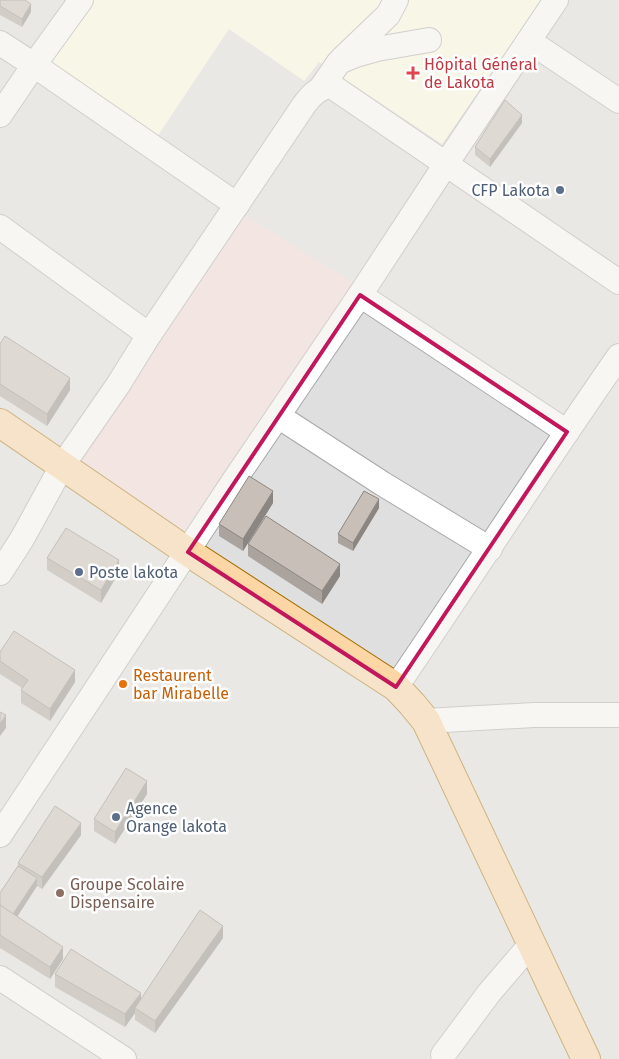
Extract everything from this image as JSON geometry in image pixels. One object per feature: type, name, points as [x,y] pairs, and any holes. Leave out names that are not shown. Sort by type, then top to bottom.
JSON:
[{"type":"main road","points":[[0,423],[188,552],[396,687],[412,704],[426,721],[586,1059]]},
{"type":"street","points":[[0,114],[81,0]]},
{"type":"street","points":[[321,88],[339,62],[388,14],[396,0]]},
{"type":"street","points":[[0,835],[556,0]]},
{"type":"street","points":[[339,62],[356,55],[429,40]]},
{"type":"street","points":[[529,41],[619,101]]},
{"type":"street","points":[[0,43],[237,205]]},
{"type":"street","points":[[0,573],[22,540],[62,466],[118,385],[148,335],[312,94],[321,88],[330,85],[619,282]]},
{"type":"street","points":[[0,227],[148,335]]},
{"type":"street","points":[[360,295],[567,432]]},
{"type":"street","points":[[396,687],[619,356]]},
{"type":"street","points":[[278,416],[383,484],[490,549]]},
{"type":"street","points":[[426,721],[534,715],[619,715]]},
{"type":"street","points":[[443,1055],[489,993],[532,943]]},
{"type":"street","points":[[0,978],[124,1059]]},
{"type":"highlighted area","points":[[360,295],[567,432],[396,687],[188,552]]},
{"type":"shaded area","points":[[0,0],[619,0],[619,1059],[0,1059]]},
{"type":"shaded area","name":"Hôpital Général de Lakota","points":[[94,0],[542,0],[442,144],[319,62],[304,81],[229,29],[157,137],[46,65]]},
{"type":"shaded area","points":[[243,214],[357,285],[191,538],[78,461]]},
{"type":"building","points":[[0,0],[25,0],[31,4],[22,19],[0,6]]},
{"type":"building","points":[[505,100],[522,115],[490,159],[475,147]]},
{"type":"building","points":[[5,336],[70,378],[47,414],[0,384],[0,344]]},
{"type":"building","points":[[249,476],[273,491],[243,539],[219,524]]},
{"type":"building","points":[[364,491],[379,499],[353,543],[338,534]]},
{"type":"building","points":[[266,516],[340,564],[322,591],[248,544]]},
{"type":"building","points":[[66,528],[119,560],[101,590],[47,558]]},
{"type":"building","points":[[14,631],[75,670],[50,709],[21,690],[28,680],[0,661],[0,652]]},
{"type":"building","points":[[0,712],[6,715],[0,724]]},
{"type":"building","points":[[126,768],[147,781],[115,832],[94,819]]},
{"type":"building","points":[[55,806],[81,823],[42,877],[18,863]]},
{"type":"building","points":[[18,866],[37,878],[13,914],[0,905],[0,893]]},
{"type":"building","points":[[0,905],[63,947],[50,967],[0,935]]},
{"type":"building","points":[[200,910],[223,926],[155,1021],[135,1008]]},
{"type":"building","points":[[71,949],[141,993],[125,1014],[55,974]]},
{"type":"place","name":"Hôpital Général de Lakota","points":[[413,73]]},
{"type":"place","name":"CFP Lakota","points":[[560,190]]},
{"type":"place","name":"Poste lakota","points":[[79,572]]},
{"type":"place","name":"Restaurent bar Mirabelle","points":[[123,684]]},
{"type":"place","name":"Agence Orange lakota","points":[[116,817]]},
{"type":"place","name":"Groupe Scolaire Dispensaire","points":[[60,893]]}]
